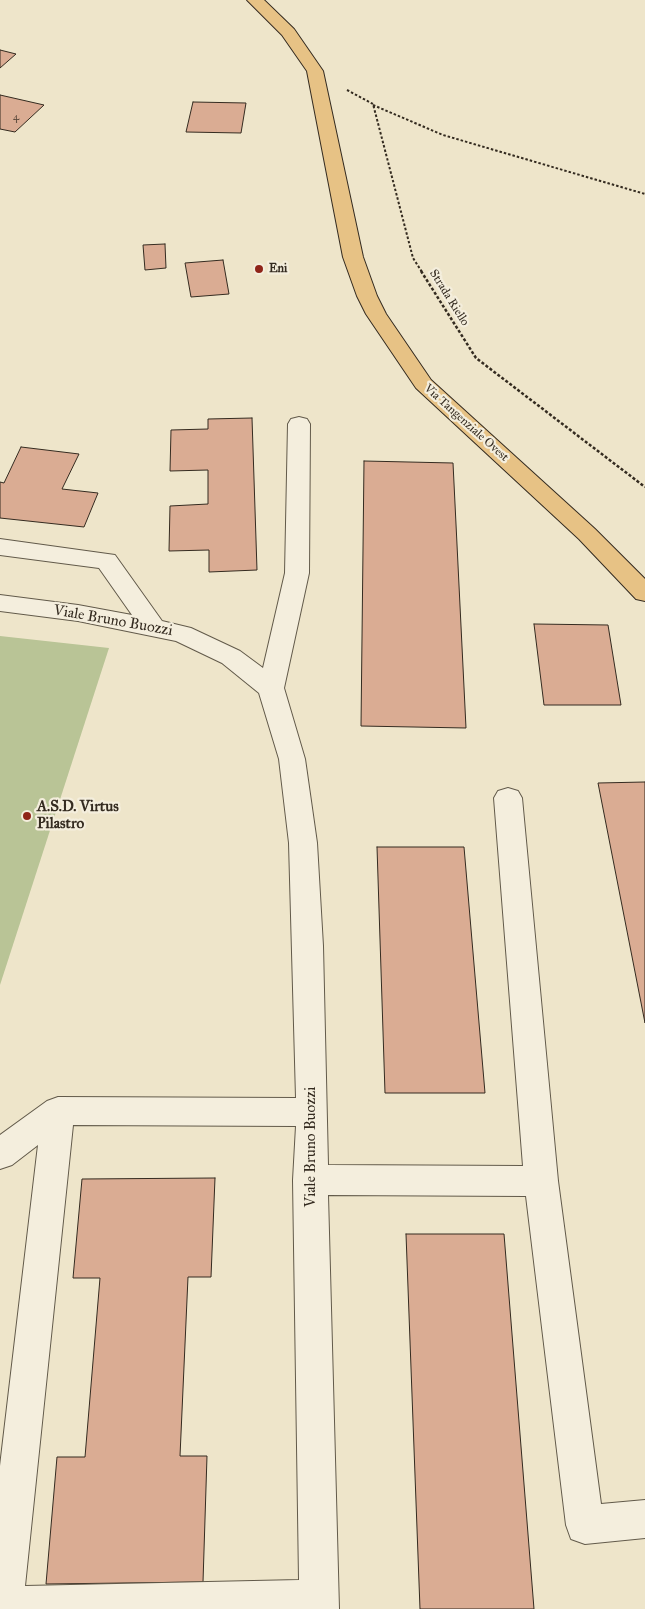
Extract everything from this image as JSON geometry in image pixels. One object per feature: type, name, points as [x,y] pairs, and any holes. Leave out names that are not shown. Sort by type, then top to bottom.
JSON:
[{"type":"main road","name":"Via Tangenziale Ovest","points":[[255,0],[288,32],[315,71],[353,257],[367,296],[376,314],[423,384],[588,534],[645,593]]},
{"type":"street","name":"Viale Bruno Buozzi","points":[[299,424],[297,573],[271,688],[292,759],[303,843],[308,946],[312,1112],[310,1180],[319,1604]]},
{"type":"street","points":[[0,547],[107,562],[152,626]]},
{"type":"street","name":"Viale Bruno Buozzi","points":[[0,603],[78,613],[152,626],[182,634],[232,657],[271,688]]},
{"type":"street","points":[[508,798],[541,1181],[585,1525],[645,1519]]},
{"type":"street","points":[[0,1154],[58,1111],[312,1112]]},
{"type":"street","points":[[58,1111],[4,1607],[319,1604]]},
{"type":"street","points":[[310,1180],[541,1181]]},
{"type":"path","points":[[315,71],[372,104],[442,135],[645,194]]},
{"type":"path","name":"Strada Riello","points":[[372,104],[414,258],[476,358],[645,487]]},
{"type":"green space","name":"A.S.D. Virtus Pilastro","points":[[0,636],[109,648],[0,985]]},
{"type":"building","points":[[0,50],[16,54],[0,68]]},
{"type":"building","points":[[0,95],[44,105],[15,132],[0,129]]},
{"type":"building","points":[[193,102],[246,103],[241,133],[186,132]]},
{"type":"building","points":[[165,244],[166,268],[145,270],[143,245]]},
{"type":"building","points":[[223,260],[229,294],[191,297],[185,263]]},
{"type":"building","points":[[252,418],[257,570],[209,572],[209,550],[169,551],[170,506],[208,504],[208,470],[170,471],[171,430],[208,429],[208,419]]},
{"type":"building","points":[[21,447],[79,454],[62,489],[98,493],[84,527],[0,518],[0,482],[4,483]]},
{"type":"building","points":[[364,461],[453,463],[466,728],[361,726]]},
{"type":"building","points":[[534,624],[608,625],[621,705],[544,705]]},
{"type":"building","points":[[645,782],[645,1023],[598,783]]},
{"type":"building","points":[[377,847],[464,847],[485,1093],[385,1093]]},
{"type":"building","points":[[215,1178],[211,1277],[188,1277],[180,1456],[207,1456],[203,1582],[46,1584],[57,1457],[85,1457],[100,1278],[73,1278],[82,1179]]},
{"type":"building","points":[[406,1234],[504,1234],[534,1609],[420,1609]]},
{"type":"place","name":"Eni","points":[[259,269]]},
{"type":"place","name":"A.S.D. Virtus Pilastro","points":[[27,816]]}]
